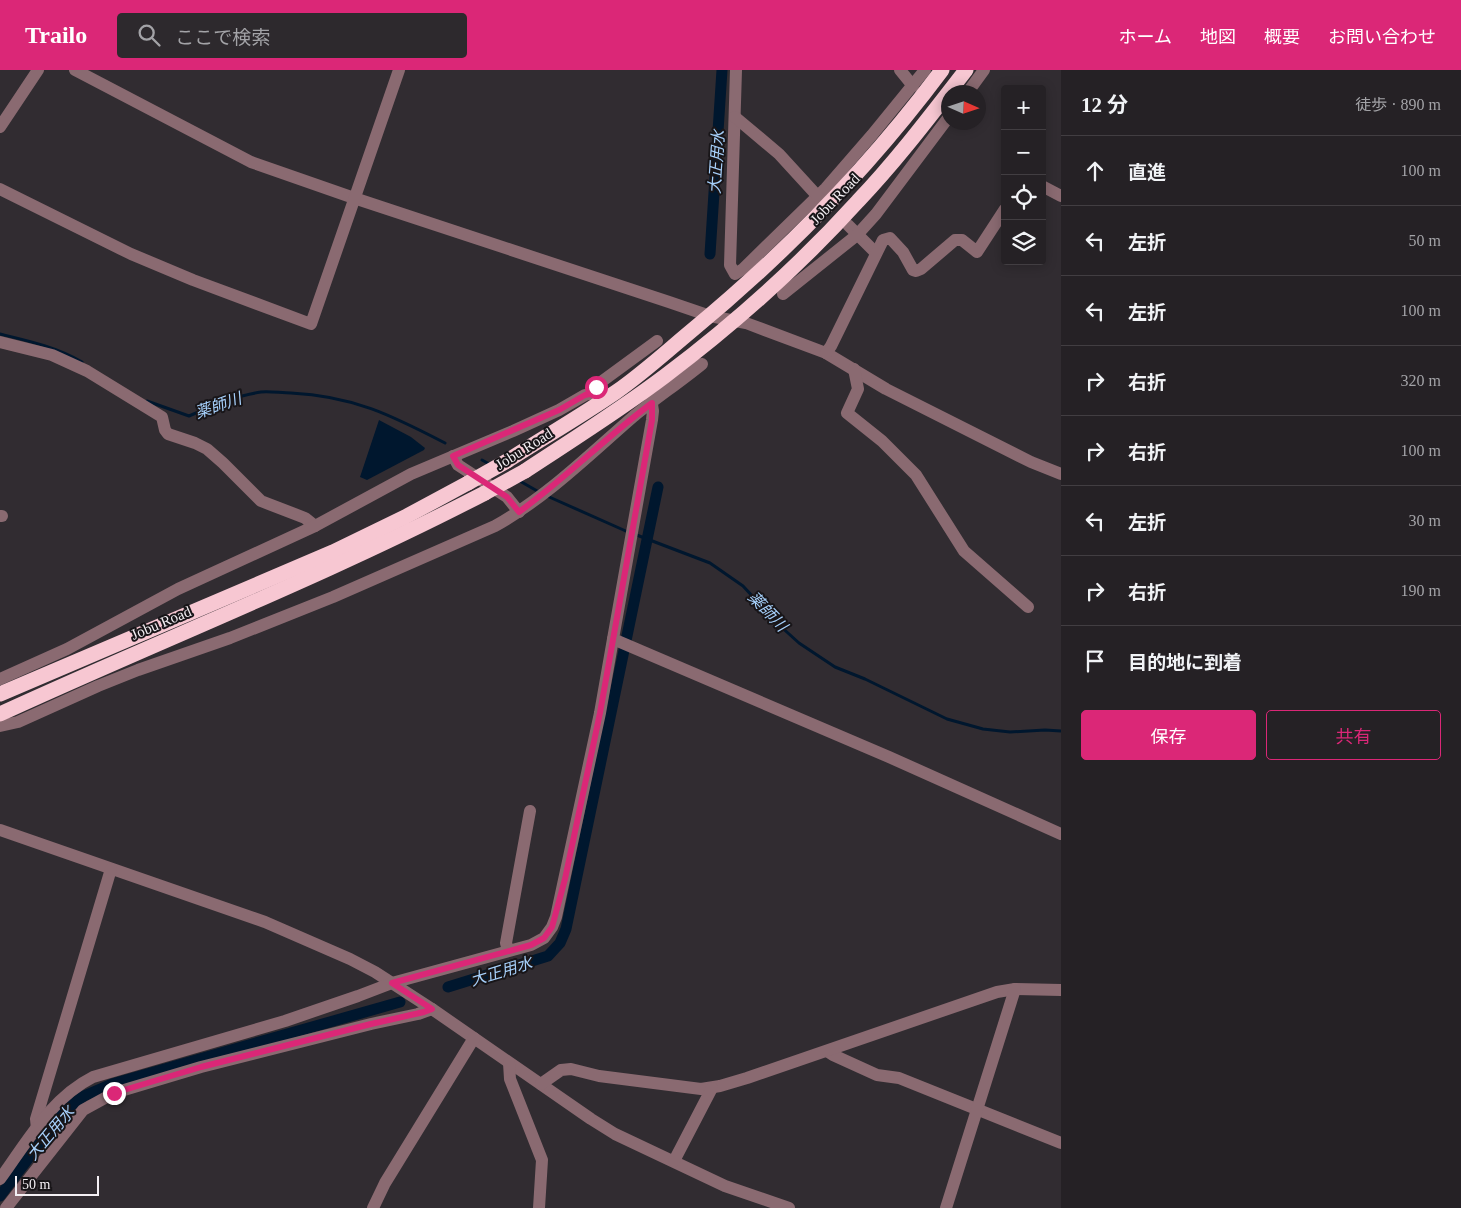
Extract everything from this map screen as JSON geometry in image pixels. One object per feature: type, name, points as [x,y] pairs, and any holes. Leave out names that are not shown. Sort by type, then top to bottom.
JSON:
[{"type":"highway","name":"Jobu Road","points":[[0,694],[333,552],[405,517],[507,461],[598,397],[617,392],[710,316],[779,253],[836,197],[877,153],[942,70]]},
{"type":"highway","name":"Jobu Road","points":[[0,714],[98,669],[314,576],[424,524],[524,471],[650,396],[791,269],[858,202],[913,138],[966,70]]},
{"type":"street","points":[[0,127],[38,70]]},
{"type":"street","points":[[75,70],[251,162],[710,316],[757,327],[826,353],[903,398],[1031,462],[1061,474]]},
{"type":"street","points":[[0,189],[130,254],[193,280],[311,324],[398,70]]},
{"type":"street","points":[[736,70],[730,265],[735,274],[743,269],[820,198],[925,70]]},
{"type":"street","points":[[900,70],[912,86]]},
{"type":"street","points":[[973,85],[984,70]]},
{"type":"street","points":[[735,116],[780,154],[820,198]]},
{"type":"street","points":[[783,294],[853,230],[876,214],[941,127]]},
{"type":"street","points":[[1046,188],[1061,196]]},
{"type":"street","points":[[826,353],[883,240],[890,238],[903,252],[913,270],[916,271],[921,269],[955,240],[962,240],[977,252],[1001,215]]},
{"type":"street","points":[[853,230],[876,253]]},
{"type":"street","points":[[0,679],[67,649],[150,603],[315,526],[412,474],[551,414],[585,395],[598,397],[601,382],[657,341]]},
{"type":"street","points":[[0,342],[52,355],[86,371],[162,417],[168,434],[207,449],[261,501],[305,518],[315,526]]},
{"type":"street","points":[[0,725],[18,722],[138,670],[230,638],[324,601],[495,526],[519,512],[554,485],[636,414],[650,396],[702,364]]},
{"type":"street","points":[[854,369],[858,389],[847,414],[882,441],[916,474],[964,551],[1028,606]]},
{"type":"street","points":[[0,1179],[65,1095],[93,1077],[285,1021],[392,983],[539,942],[549,932],[556,917],[616,640],[652,420],[650,396]]},
{"type":"street","points":[[453,456],[458,465],[507,497],[519,512]]},
{"type":"street","points":[[616,640],[889,757],[1061,834]]},
{"type":"street","points":[[508,950],[506,943],[530,812]]},
{"type":"street","points":[[0,830],[265,922],[334,952],[375,972],[392,983],[609,1130],[725,1186],[789,1208]]},
{"type":"street","points":[[37,1129],[36,1119],[111,869]]},
{"type":"street","points":[[946,1208],[1015,989]]},
{"type":"street","points":[[541,1084],[561,1070],[571,1070],[599,1076],[690,1089],[712,1088],[827,1051],[987,995],[1015,989],[1061,990]]},
{"type":"street","points":[[6,1208],[83,1110],[114,1093],[201,1067],[432,1009]]},
{"type":"street","points":[[373,1208],[385,1183],[474,1038]]},
{"type":"street","points":[[827,1051],[877,1075],[899,1078],[1061,1143]]},
{"type":"street","points":[[509,1063],[510,1079],[542,1160],[539,1208]]},
{"type":"street","points":[[674,1161],[712,1088]]},
{"type":"water","points":[[379,420],[411,437],[425,448],[367,480],[360,477]]},
{"type":"waterway","name":"大正用水","points":[[710,254],[722,70]]},
{"type":"waterway","name":"薬師川","points":[[0,334],[52,348],[82,362]]},
{"type":"waterway","name":"薬師川","points":[[147,401],[189,416],[215,405],[261,392],[313,395],[334,398],[371,409],[445,443]]},
{"type":"waterway","name":"薬師川","points":[[482,460],[491,465]]},
{"type":"waterway","name":"薬師川","points":[[518,480],[539,492]]},
{"type":"waterway","name":"大正用水","points":[[448,987],[548,956],[560,943],[566,929],[658,487]]},
{"type":"waterway","name":"薬師川","points":[[547,496],[628,532]]},
{"type":"waterway","name":"薬師川","points":[[634,534],[710,563],[743,586],[778,624],[799,643],[835,667],[865,679],[947,719],[983,729],[1010,732],[1061,731]]},
{"type":"waterway","name":"大正用水","points":[[0,1196],[65,1110],[84,1096],[112,1084],[400,1002]]},
{"type":"route","points":[[114,1093],[201,1067],[424,1012],[432,1009],[392,983],[531,945],[539,942],[549,932],[556,917],[565,879],[600,713],[652,420],[652,403],[636,414],[554,485],[519,512],[507,497],[458,465],[454,461],[453,456],[559,410],[589,393],[594,393],[596,387]]}]
